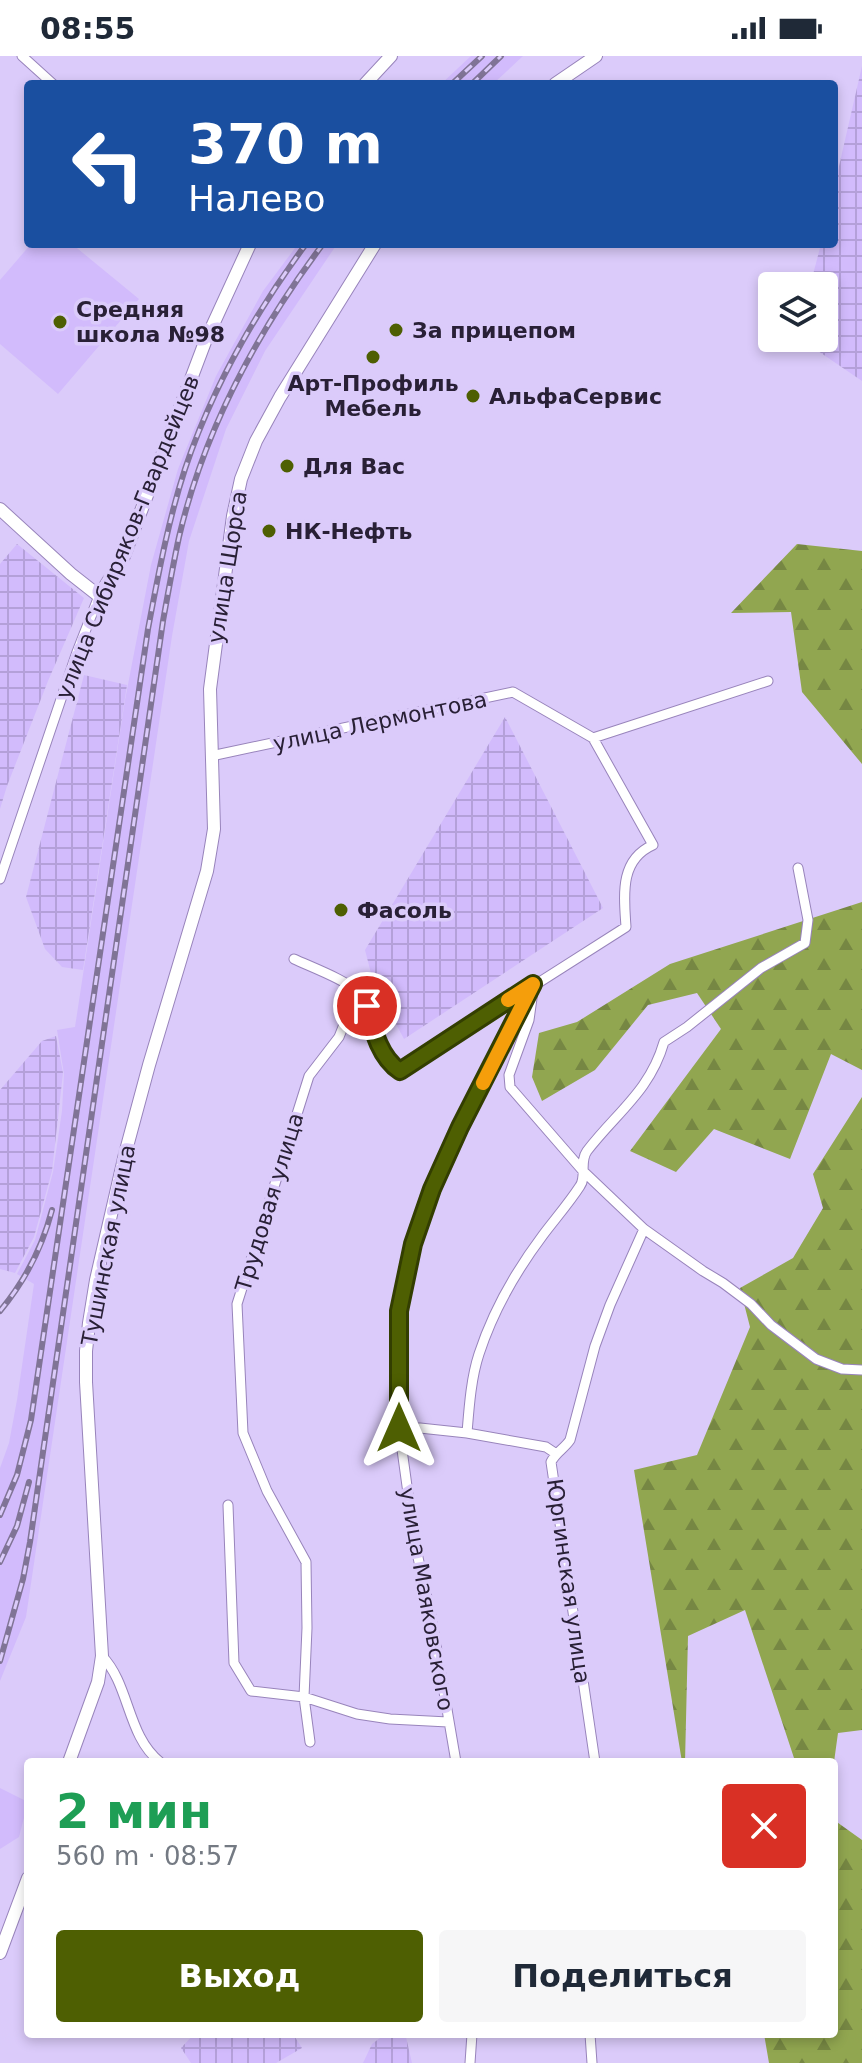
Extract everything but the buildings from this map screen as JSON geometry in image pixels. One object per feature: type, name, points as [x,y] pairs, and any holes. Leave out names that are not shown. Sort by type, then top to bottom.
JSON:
[{"type":"main road","points":[[369,80],[391,56]]},
{"type":"main road","points":[[561,80],[596,56]]},
{"type":"main road","name":"улица Сибиряков-Гвардейцев","points":[[99,596],[124,556],[205,342],[248,248]]},
{"type":"main road","name":"улица Щорса","points":[[214,829],[210,689],[214,643],[241,479],[256,441],[280,397],[373,248]]},
{"type":"main road","points":[[0,509],[99,596]]},
{"type":"main road","name":"Тушинская улица","points":[[70,1758],[98,1682],[102,1656],[86,1382],[89,1323],[125,1154],[207,871],[214,829]]},
{"type":"main road","points":[[0,1953],[24,1889]]},
{"type":"street","points":[[22,56],[49,80]]},
{"type":"street","name":"улица Сибиряков-Гвардейцев","points":[[0,879],[99,596]]},
{"type":"street","points":[[294,959],[354,988],[362,996],[385,1056],[400,1071],[626,927],[624,887],[628,871],[642,850],[653,845],[593,738],[768,681]]},
{"type":"street","name":"улица Лермонтова","points":[[211,756],[513,692],[593,738]]},
{"type":"street","points":[[467,1433],[478,1355],[505,1292],[583,1183],[583,1156],[639,1093],[658,1062],[664,1042],[761,968],[805,943],[808,920],[798,868]]},
{"type":"street","points":[[533,984],[529,1020],[509,1075],[510,1087],[583,1171],[644,1229],[751,1304],[771,1325],[816,1359],[842,1369],[862,1370]]},
{"type":"street","name":"улица Маяковского","points":[[455,1758],[431,1616],[415,1544],[399,1428],[399,1311],[413,1244],[432,1189],[533,984]]},
{"type":"street","name":"Трудовая улица","points":[[310,1742],[304,1697],[306,1562],[267,1491],[243,1433],[237,1304],[309,1076],[339,1037],[345,1022],[367,1006]]},
{"type":"street","name":"Юргинская улица","points":[[594,1758],[551,1462],[555,1453],[566,1447],[570,1440],[595,1346],[644,1229]]},
{"type":"street","points":[[399,1428],[467,1433],[546,1447],[555,1453]]},
{"type":"street","points":[[228,1505],[234,1663],[251,1691],[304,1697],[357,1714],[448,1722]]},
{"type":"street","points":[[102,1656],[113,1667],[140,1735],[154,1758]]},
{"type":"street","points":[[470,2063],[472,2038]]},
{"type":"street","points":[[590,2038],[592,2063]]},
{"type":"shaded area","points":[[471,56],[523,56],[497,80],[445,80]]},
{"type":"shaded area","points":[[862,66],[862,381],[820,352],[838,352],[838,272],[814,272],[820,248],[838,248],[838,171]]},
{"type":"shaded area","name":"Средняя школа №98","points":[[28,248],[77,248],[139,299],[58,394],[0,344],[0,280]]},
{"type":"shaded area","points":[[295,248],[334,248],[265,351],[226,429],[189,541],[172,636],[26,1617],[0,1681],[0,1468],[9,1443],[17,1400],[34,1284],[17,1274],[35,1240],[53,1172],[62,1111],[64,1074],[57,1030],[75,1027],[125,700],[151,565],[178,469],[216,376],[263,291]]},
{"type":"shaded area","points":[[17,544],[84,598],[48,681],[0,809],[0,564]]},
{"type":"shaded area","points":[[84,675],[127,685],[83,970],[62,967],[45,949],[26,897]]},
{"type":"shaded area","points":[[505,717],[603,908],[404,1039],[373,981],[365,950]]},
{"type":"shaded area","points":[[56,1036],[63,1073],[52,1171],[34,1237],[15,1273],[0,1269],[0,1090],[42,1041]]},
{"type":"shaded area","points":[[0,1788],[24,1800],[24,1818],[19,1837],[0,1849]]},
{"type":"shaded area","points":[[190,2038],[296,2038],[302,2048],[276,2063],[191,2063],[181,2048]]},
{"type":"shaded area","points":[[380,2038],[406,2038],[412,2063],[363,2063],[372,2044]]},
{"type":"green space","points":[[797,544],[862,551],[862,764],[802,692],[791,612],[731,613]]},
{"type":"green space","points":[[862,902],[862,1070],[831,1054],[790,1159],[714,1129],[676,1172],[630,1151],[721,1029],[697,993],[648,1005],[595,1070],[542,1101],[532,1077],[539,1033],[577,1022],[670,964]]},
{"type":"green space","points":[[862,1097],[862,1730],[838,1733],[835,1758],[794,1758],[745,1610],[688,1636],[685,1758],[681,1758],[634,1470],[697,1455],[750,1327],[740,1288],[793,1258],[823,1208],[813,1174]]},
{"type":"green space","points":[[838,1823],[862,1840],[862,2063],[769,2063],[765,2038],[838,2038]]},
{"type":"railway","points":[[456,80],[482,56]]},
{"type":"railway","points":[[476,80],[501,56]]},
{"type":"railway","points":[[0,1515],[17,1475],[31,1420],[148,629],[168,529],[185,469],[208,409],[252,324],[303,248]]},
{"type":"railway","points":[[0,1661],[30,1542],[163,621],[179,537],[203,458],[236,383],[276,312],[320,248]]},
{"type":"railway","points":[[0,1311],[32,1264],[52,1210]]},
{"type":"railway","points":[[0,1562],[17,1526],[29,1482]]},
{"type":"slow traffic","points":[[483,1083],[533,984],[508,1000]]},
{"type":"place","name":"Средняя школа №98","points":[[60,322]]},
{"type":"place","name":"За прицепом","points":[[396,330]]},
{"type":"place","name":"Арт-Профиль Мебель","points":[[373,357]]},
{"type":"place","name":"АльфаСервис","points":[[473,396]]},
{"type":"place","name":"Для Вас","points":[[287,466]]},
{"type":"place","name":"НК-Нефть","points":[[269,531]]},
{"type":"place","name":"Фасоль","points":[[341,910]]},
{"type":"route","points":[[367,1006],[374,1033],[385,1056],[400,1071],[533,984],[460,1127],[432,1189],[413,1244],[399,1311],[399,1428]]}]
